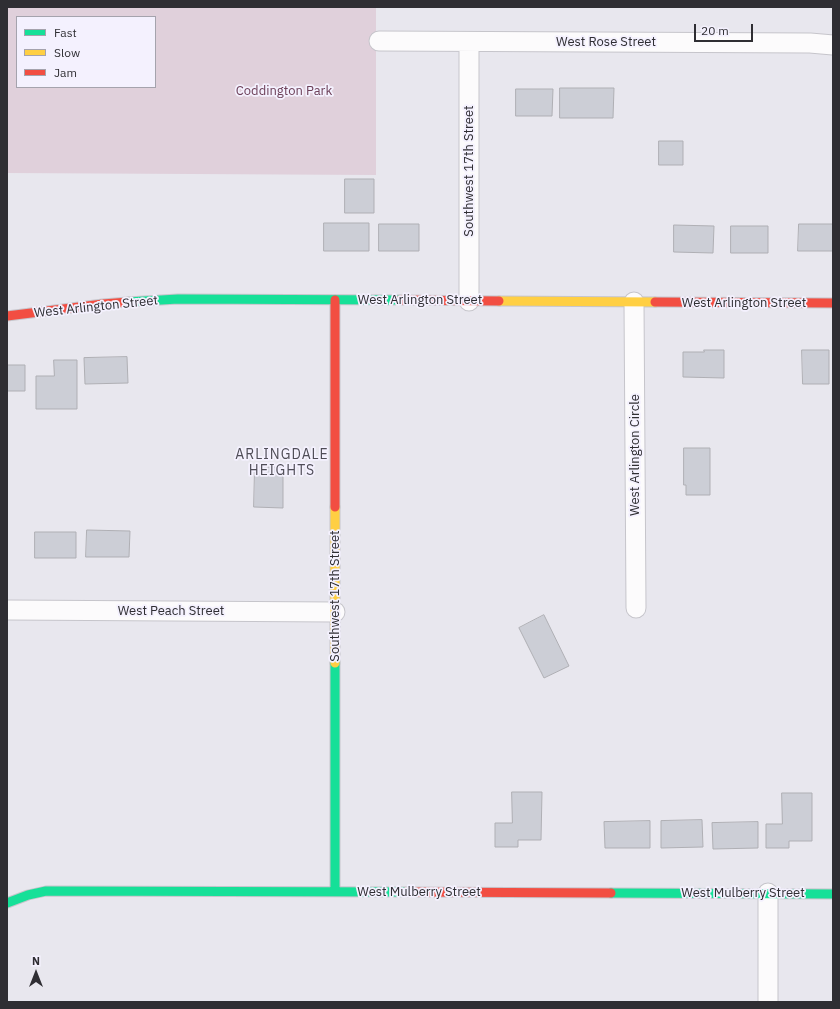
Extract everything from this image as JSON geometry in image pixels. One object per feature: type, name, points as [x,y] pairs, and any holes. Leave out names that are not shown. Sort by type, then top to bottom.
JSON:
[{"type":"street","name":"West Rose Street","points":[[379,41],[802,43],[833,45]]},
{"type":"street","name":"Southwest 17th Street","points":[[469,42],[469,301]]},
{"type":"street","name":"West Arlington Street","points":[[7,316],[103,304],[178,299],[833,303]]},
{"type":"street","name":"Southwest 17th Street","points":[[334,300],[335,892]]},
{"type":"street","name":"West Arlington Circle","points":[[634,302],[636,608]]},
{"type":"street","name":"West Peach Street","points":[[7,610],[334,612]]},
{"type":"street","name":"West Mulberry Street","points":[[7,903],[28,894],[46,891],[833,894]]},
{"type":"street","points":[[768,893],[768,1002]]},
{"type":"green space","name":"Coddington Park","points":[[7,7],[376,7],[376,175],[7,173]]},
{"type":"building","points":[[560,88],[614,88],[613,118],[560,118]]},
{"type":"building","points":[[516,89],[553,89],[552,116],[516,116]]},
{"type":"building","points":[[659,141],[683,141],[683,165],[659,165]]},
{"type":"building","points":[[345,179],[374,179],[374,213],[345,213]]},
{"type":"building","points":[[324,223],[369,223],[369,251],[324,251]]},
{"type":"building","points":[[379,224],[419,224],[419,251],[379,251]]},
{"type":"building","points":[[799,224],[833,224],[833,251],[798,251]]},
{"type":"building","points":[[674,225],[714,226],[713,253],[674,252]]},
{"type":"building","points":[[731,226],[768,226],[768,253],[731,253]]},
{"type":"building","points":[[704,350],[724,350],[724,378],[683,377],[683,352],[704,352]]},
{"type":"building","points":[[802,350],[829,350],[829,384],[803,384]]},
{"type":"building","points":[[127,357],[128,383],[85,384],[84,358]]},
{"type":"building","points":[[54,360],[77,360],[77,409],[36,409],[36,376],[54,376]]},
{"type":"building","points":[[7,365],[25,365],[25,391],[7,391]]},
{"type":"building","points":[[684,448],[710,448],[710,495],[686,495],[686,485],[684,485]]},
{"type":"building","points":[[255,467],[283,467],[283,508],[254,507]]},
{"type":"building","points":[[87,530],[130,531],[129,557],[86,557]]},
{"type":"building","points":[[35,532],[76,532],[76,558],[35,558]]},
{"type":"building","points":[[544,615],[569,666],[544,678],[519,628]]},
{"type":"building","points":[[512,792],[542,792],[541,840],[518,840],[518,847],[495,847],[495,823],[512,823]]},
{"type":"building","points":[[782,793],[812,793],[812,841],[789,841],[789,848],[766,848],[766,824],[782,824]]},
{"type":"building","points":[[702,820],[703,847],[661,848],[661,821]]},
{"type":"building","points":[[650,821],[650,848],[605,848],[604,822]]},
{"type":"building","points":[[758,822],[758,848],[713,849],[712,823]]},
{"type":"traffic: fast","points":[[128,302],[178,299],[400,300]]},
{"type":"traffic: fast","points":[[335,663],[335,892]]},
{"type":"traffic: fast","points":[[7,903],[28,895],[46,891],[406,892]]},
{"type":"traffic: fast","points":[[611,893],[833,894]]},
{"type":"traffic: slow","points":[[499,301],[655,302]]},
{"type":"traffic: slow","points":[[335,507],[335,663]]},
{"type":"traffic: jam","points":[[335,300],[335,507]]},
{"type":"traffic: jam","points":[[400,300],[499,301]]},
{"type":"traffic: jam","points":[[7,316],[128,302]]},
{"type":"traffic: jam","points":[[655,302],[833,303]]},
{"type":"traffic: jam","points":[[406,892],[611,893]]},
{"type":"district","name":"ARLINGDALE HEIGHTS","points":[[282,464]]}]
